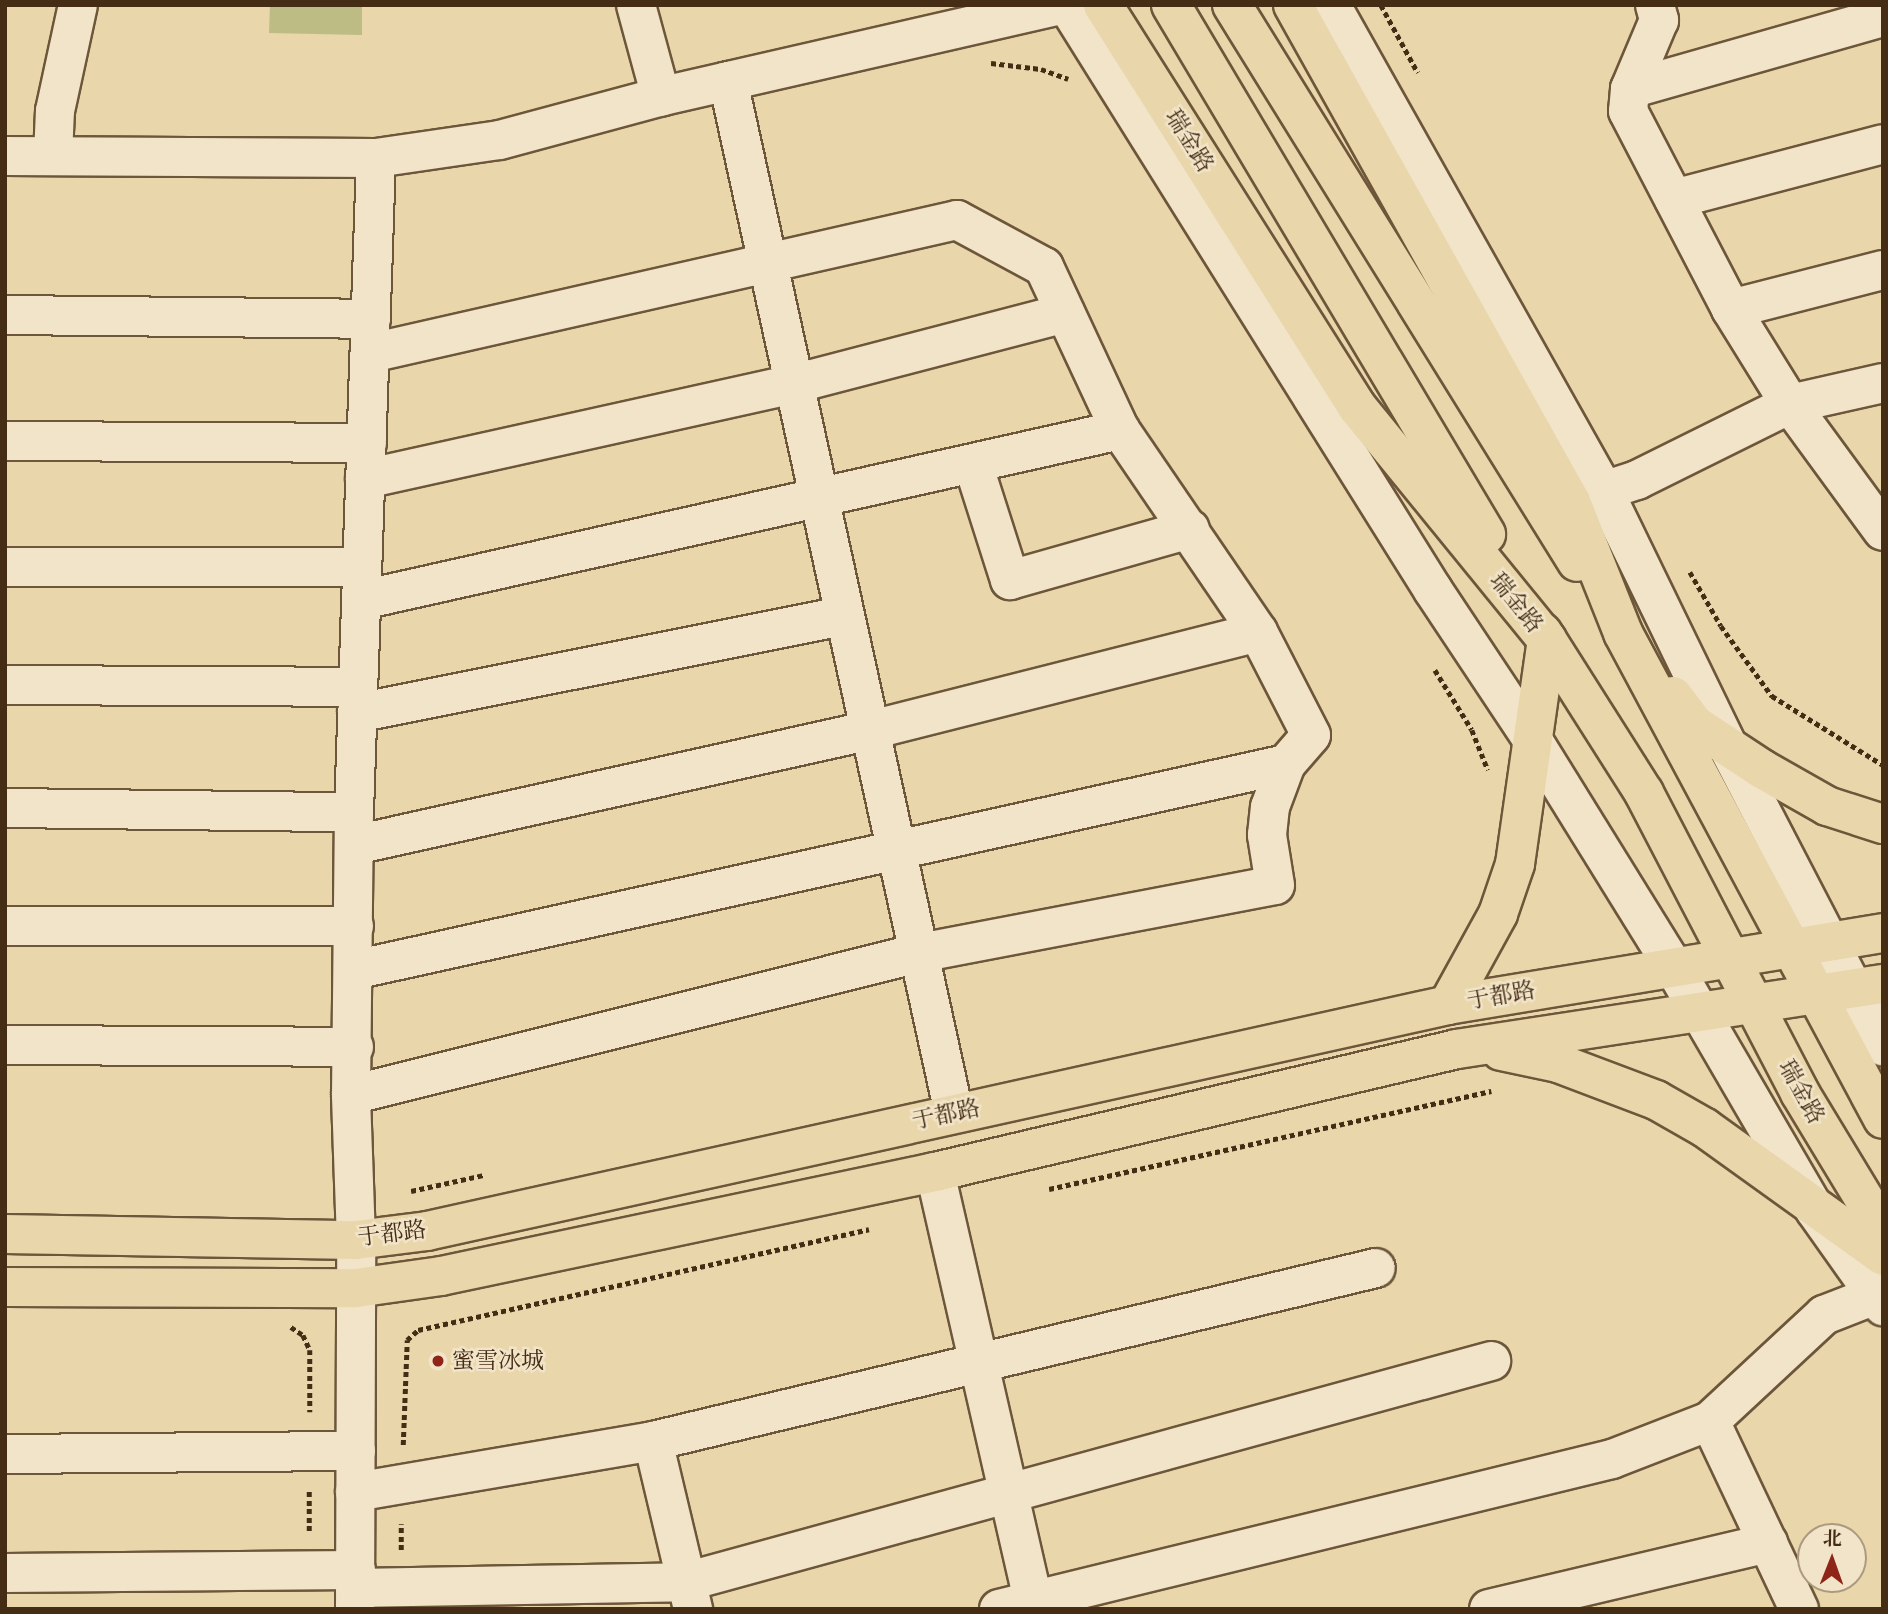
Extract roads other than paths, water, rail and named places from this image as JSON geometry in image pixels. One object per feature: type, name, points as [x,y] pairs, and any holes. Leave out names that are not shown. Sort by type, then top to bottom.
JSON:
[{"type":"main road","name":"瑞金路","points":[[1103,5],[1359,408],[1547,640],[1644,793],[1800,1093],[1883,1230]]},
{"type":"main road","points":[[1171,5],[1547,640],[1515,864],[1493,925],[1448,1005]]},
{"type":"main road","points":[[1233,5],[1526,484],[1623,633],[1810,947]]},
{"type":"main road","points":[[1293,5],[1587,495],[1623,633],[1695,725],[1729,749],[1827,806],[1883,824]]},
{"type":"main road","name":"于都路","points":[[5,1234],[356,1240],[427,1231],[954,1112],[1448,1005],[1883,933]]},
{"type":"main road","points":[[1850,991],[1883,1119]]},
{"type":"main road","name":"于都路","points":[[5,1287],[355,1288],[455,1273],[935,1172],[1457,1049],[1695,1011],[1850,991]]},
{"type":"main road","points":[[1457,1049],[1508,1052],[1558,1063],[1656,1100],[1743,1153],[1815,1210],[1883,1256]]},
{"type":"street","points":[[53,156],[55,111],[78,5]]},
{"type":"street","points":[[636,5],[661,97]]},
{"type":"street","points":[[5,156],[376,158],[500,140],[661,97],[1061,5]]},
{"type":"street","points":[[935,1172],[1009,1493],[1022,1606],[1612,1459],[1710,1421],[1824,1315],[1881,1298],[1815,1210],[1695,1011],[1673,966],[1534,742],[1426,578],[1067,5]]},
{"type":"street","points":[[1331,5],[1587,495],[1729,749],[1810,947],[1850,991],[1883,1046]]},
{"type":"street","points":[[1655,5],[1659,20],[1630,89],[1628,111],[1731,309],[1790,404],[1880,521]]},
{"type":"street","points":[[1630,89],[1883,17]]},
{"type":"street","points":[[728,81],[842,615],[871,730],[954,1112]]},
{"type":"street","points":[[1674,199],[1883,144]]},
{"type":"street","points":[[356,1589],[356,1240],[351,1095],[354,1047],[354,828],[376,158]]},
{"type":"street","points":[[5,315],[371,336],[768,264],[957,220],[1044,267],[1120,430],[1258,632],[1311,735],[1286,764],[1270,807],[1267,835],[1275,885],[919,953],[351,1095]]},
{"type":"street","points":[[1731,309],[1883,270]]},
{"type":"street","points":[[5,441],[366,461],[793,384],[1065,313]]},
{"type":"street","points":[[1587,495],[1637,480],[1790,404],[1883,383]]},
{"type":"street","points":[[5,567],[362,584],[817,500],[1120,430]]},
{"type":"street","points":[[972,464],[1010,580],[1190,529]]},
{"type":"street","points":[[5,685],[358,700],[842,615]]},
{"type":"street","points":[[5,808],[354,828],[871,730],[1258,632]]},
{"type":"street","points":[[354,970],[1286,764]]},
{"type":"street","points":[[5,926],[354,926]]},
{"type":"street","points":[[5,1045],[354,1047]]},
{"type":"street","points":[[355,1492],[653,1441],[1376,1268]]},
{"type":"street","points":[[5,1573],[308,1570],[356,1589],[689,1595],[1009,1493],[1491,1361]]},
{"type":"street","points":[[1710,1421],[1800,1609]]},
{"type":"street","points":[[653,1441],[689,1595]]},
{"type":"street","points":[[5,1454],[356,1451]]},
{"type":"street","points":[[1489,1609],[1768,1542]]},
{"type":"place","name":"蜜雪冰城","points":[[438,1361]]}]
